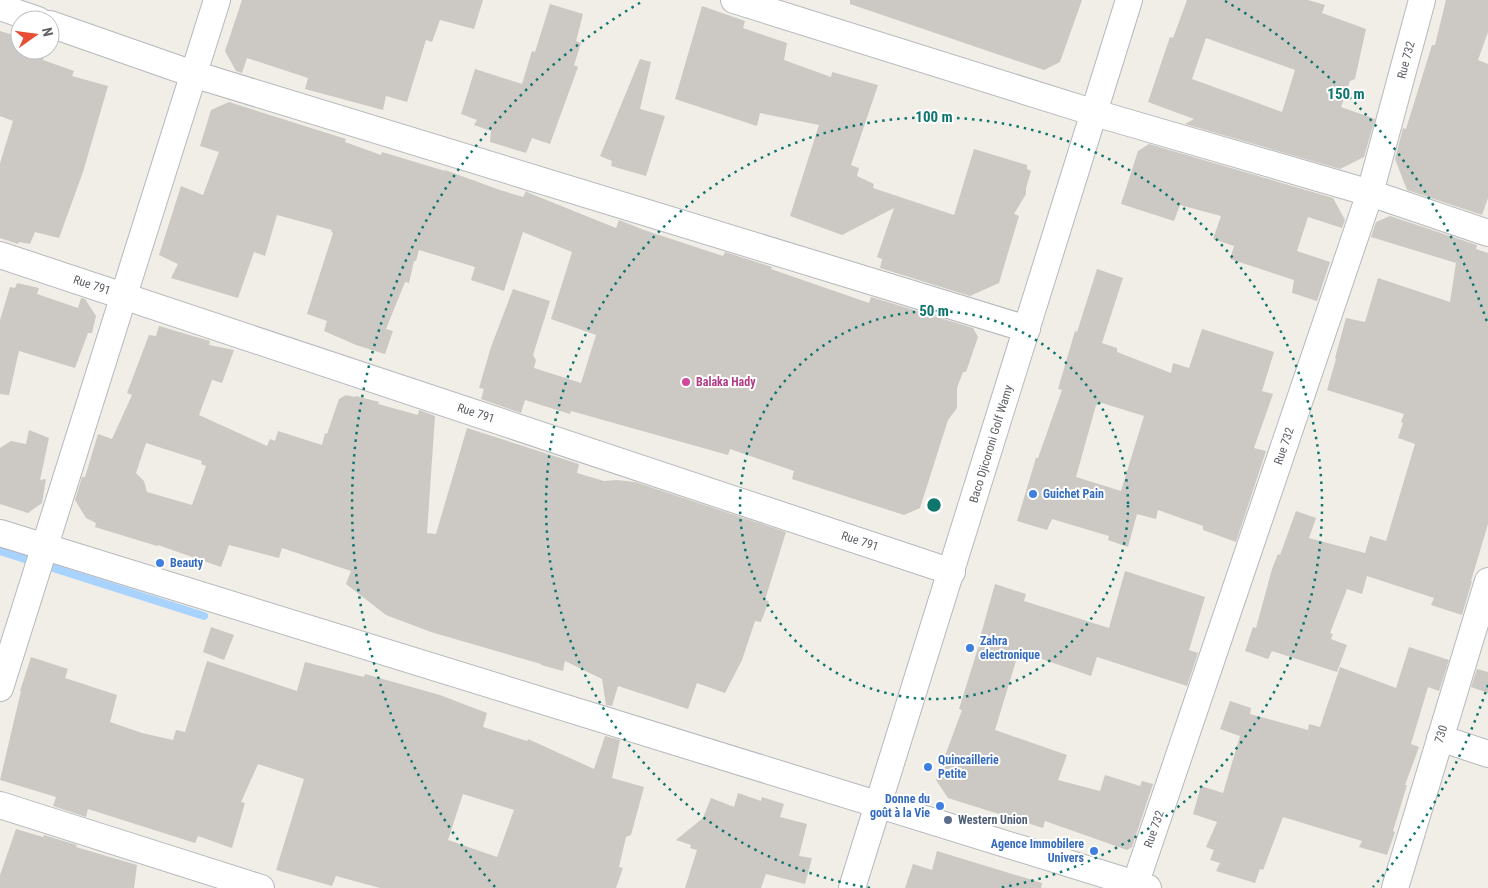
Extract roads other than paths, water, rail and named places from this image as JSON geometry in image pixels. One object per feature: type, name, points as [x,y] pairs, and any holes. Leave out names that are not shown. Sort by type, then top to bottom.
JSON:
[{"type":"street","points":[[0,688],[217,0]]},
{"type":"street","points":[[734,0],[1095,113],[1370,193],[1488,233]]},
{"type":"street","name":"Baco Djicoroni Golf Wamy","points":[[852,888],[1129,0]]},
{"type":"street","name":"Rue 732","points":[[1139,887],[1370,193],[1422,0]]},
{"type":"street","points":[[60,27],[193,74],[1027,330]]},
{"type":"street","name":"Rue 791","points":[[0,255],[952,572]]},
{"type":"street","points":[[0,534],[879,804],[1139,887]]},
{"type":"street","name":"730","points":[[1395,888],[1488,581]]},
{"type":"street","points":[[1440,738],[1488,754]]},
{"type":"street","points":[[0,805],[261,888]]},
{"type":"waterway","points":[[0,551],[204,616]]},
{"type":"place","name":"Balaka Hady","points":[[686,382]]},
{"type":"place","name":"Guichet Pain","points":[[1033,494]]},
{"type":"place","name":"Beauty","points":[[160,563]]},
{"type":"place","name":"Zahra electronique","points":[[970,648]]},
{"type":"place","name":"Quincaillerie Petite","points":[[928,767]]},
{"type":"place","name":"Donne du goût à la Vie","points":[[940,806]]},
{"type":"place","name":"Western Union","points":[[948,820]]},
{"type":"place","name":"Agence Immobilere Univers","points":[[1094,851]]}]
